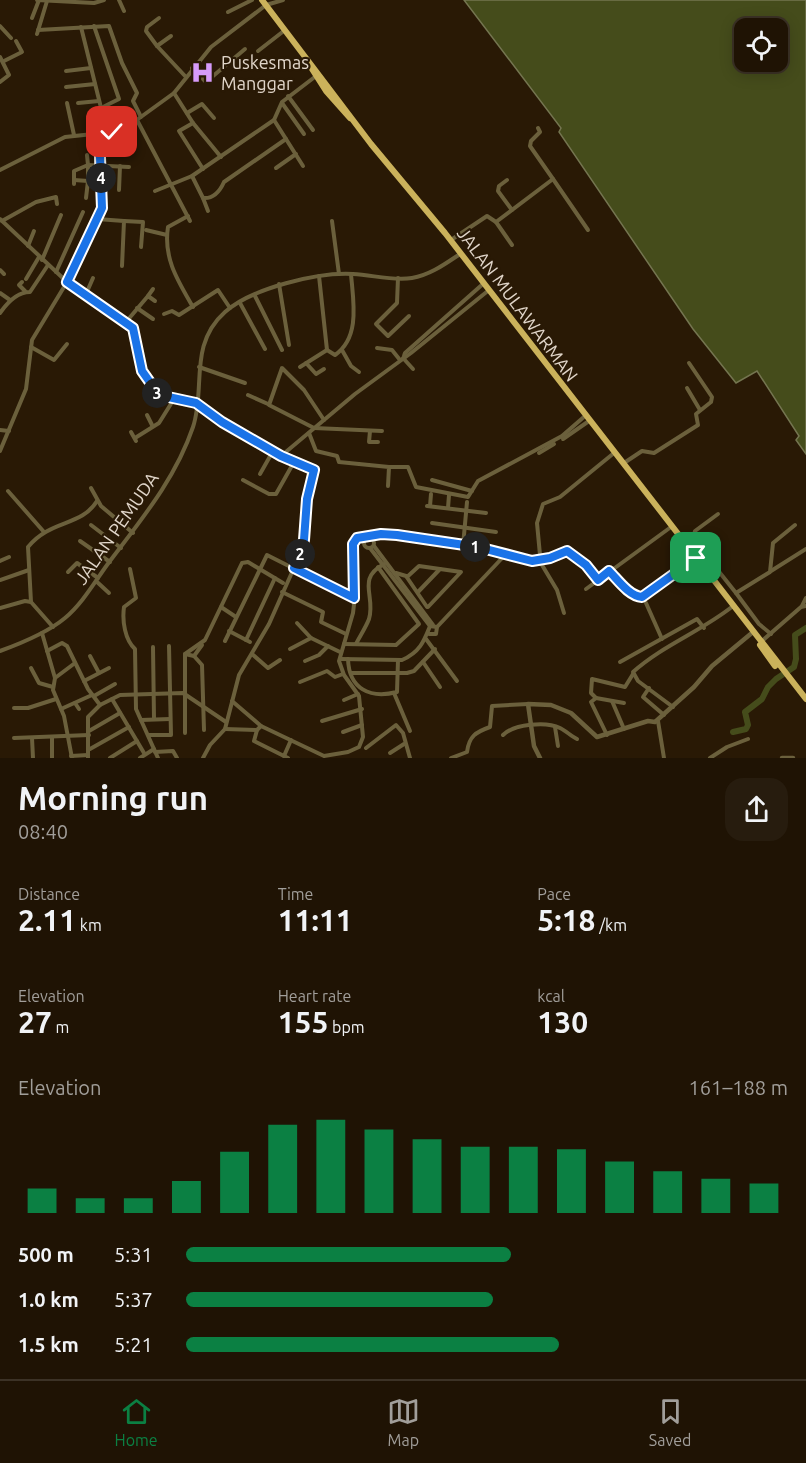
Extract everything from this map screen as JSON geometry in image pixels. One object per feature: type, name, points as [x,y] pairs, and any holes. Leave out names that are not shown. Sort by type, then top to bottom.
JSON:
[{"type":"highway","points":[[264,2],[328,90]]},
{"type":"highway","points":[[311,66],[315,76],[328,90]]},
{"type":"highway","name":"JALAN MULAWARMAN","points":[[328,90],[451,240],[587,419],[762,641],[780,669]]},
{"type":"highway","name":"JALAN MULAWARMAN","points":[[752,629],[780,669],[806,700]]},
{"type":"street","points":[[32,18],[38,0],[94,3],[104,0]]},
{"type":"street","points":[[119,0],[124,11]]},
{"type":"street","points":[[228,12],[252,0]]},
{"type":"street","points":[[0,170],[51,143],[74,135],[121,129],[174,93],[185,76],[211,47],[264,2],[283,0]]},
{"type":"street","points":[[47,1],[37,32],[94,26],[110,27],[122,63],[137,93],[133,101],[139,118],[189,218],[168,227],[167,235],[169,262],[192,307]]},
{"type":"street","points":[[159,18],[146,29],[157,46],[185,76]]},
{"type":"street","points":[[0,26],[11,38]]},
{"type":"street","points":[[94,26],[119,99],[101,108]]},
{"type":"street","points":[[81,27],[107,132]]},
{"type":"street","points":[[258,51],[285,29]]},
{"type":"street","points":[[157,46],[171,36]]},
{"type":"street","points":[[0,82],[9,76],[2,59],[22,51],[16,41]]},
{"type":"street","points":[[192,68],[206,82],[245,49]]},
{"type":"street","points":[[66,71],[91,68]]},
{"type":"street","points":[[155,191],[173,186],[192,176],[274,120],[282,102],[315,76]]},
{"type":"street","points":[[66,87],[95,84]]},
{"type":"street","points":[[174,93],[193,123],[221,157]]},
{"type":"street","points":[[288,96],[314,130]]},
{"type":"street","points":[[78,103],[99,100]]},
{"type":"street","points":[[282,102],[304,134]]},
{"type":"street","points":[[67,103],[74,135]]},
{"type":"street","points":[[187,113],[202,104],[214,118]]},
{"type":"street","points":[[274,120],[303,166]]},
{"type":"street","points":[[193,123],[178,131],[203,169]]},
{"type":"street","points":[[538,128],[540,132],[531,141],[530,146],[588,231]]},
{"type":"street","points":[[0,451],[26,389],[31,347],[67,282],[102,208],[99,132]]},
{"type":"street","points":[[84,134],[85,142]]},
{"type":"street","points":[[203,198],[219,191],[224,182],[286,139]]},
{"type":"street","points":[[276,168],[296,154]]},
{"type":"street","points":[[87,155],[87,198]]},
{"type":"street","points":[[88,181],[74,182],[75,171],[88,165],[129,167]]},
{"type":"street","points":[[118,190],[120,166]]},
{"type":"street","points":[[192,176],[208,211]]},
{"type":"street","points":[[496,222],[554,179]]},
{"type":"street","points":[[507,180],[499,186],[498,191],[512,210]]},
{"type":"street","points":[[57,204],[56,197],[42,200],[1,220],[67,282],[126,322],[134,330],[138,359],[150,384],[159,395],[196,404],[281,456],[314,470],[307,499],[304,540],[294,568],[269,624],[239,675],[225,729],[210,745],[203,758]]},
{"type":"street","points":[[56,272],[83,212]]},
{"type":"street","points":[[25,291],[19,285],[41,259],[61,216]]},
{"type":"street","points":[[451,240],[483,218],[490,216],[512,245]]},
{"type":"street","points":[[97,219],[143,222],[141,247]]},
{"type":"street","points":[[122,266],[124,220]]},
{"type":"street","points":[[332,220],[339,274]]},
{"type":"street","points":[[146,230],[167,235]]},
{"type":"street","points":[[28,246],[34,231]]},
{"type":"street","name":"JALAN PEMUDA","points":[[0,651],[42,633],[73,612],[155,504],[193,425],[198,368],[210,333],[230,308],[279,284],[339,274],[398,279],[428,273],[460,254]]},
{"type":"street","points":[[0,313],[10,300],[25,291],[30,291],[48,265]]},
{"type":"street","points":[[0,270],[4,274]]},
{"type":"street","points":[[327,350],[335,355],[342,350],[354,320],[351,274]]},
{"type":"street","points":[[319,276],[327,350]]},
{"type":"street","points":[[86,294],[93,278]]},
{"type":"street","points":[[398,279],[397,303],[376,325],[388,336],[409,316]]},
{"type":"street","points":[[402,358],[405,352],[425,333],[484,283]]},
{"type":"street","points":[[279,284],[289,345]]},
{"type":"street","points":[[126,322],[153,289]]},
{"type":"street","points":[[281,456],[489,289]]},
{"type":"street","points":[[164,314],[172,311],[180,315],[218,290],[230,308]]},
{"type":"street","points":[[0,293],[10,300]]},
{"type":"street","points":[[148,296],[155,301]]},
{"type":"street","points":[[255,296],[282,350]]},
{"type":"street","points":[[240,303],[265,349]]},
{"type":"street","points":[[137,308],[153,319]]},
{"type":"street","points":[[31,347],[54,360],[68,344]]},
{"type":"street","points":[[377,348],[392,350],[413,369]]},
{"type":"street","points":[[300,367],[327,350]]},
{"type":"street","points":[[342,350],[351,366],[359,372]]},
{"type":"street","points":[[306,363],[316,374],[324,369]]},
{"type":"street","points":[[624,464],[642,451],[654,453],[698,426],[695,415],[711,402],[712,398],[689,363]]},
{"type":"street","points":[[198,368],[245,383]]},
{"type":"street","points":[[268,405],[282,368],[304,390],[324,420]]},
{"type":"street","points":[[687,388],[700,410]]},
{"type":"street","points":[[248,395],[314,428],[382,431]]},
{"type":"street","points":[[131,432],[136,440],[152,425],[159,423],[174,399]]},
{"type":"street","points":[[147,415],[152,425]]},
{"type":"street","points":[[539,453],[587,419]]},
{"type":"street","points":[[309,433],[316,451],[337,456],[339,462],[408,467],[416,487],[467,497],[478,481],[562,436],[587,419]]},
{"type":"street","points":[[0,430],[9,431]]},
{"type":"street","points":[[370,431],[369,442],[378,442]]},
{"type":"street","points":[[260,474],[273,451]]},
{"type":"street","points":[[564,613],[557,590],[539,560],[540,543],[537,522],[543,504],[560,497],[614,453]]},
{"type":"street","points":[[243,480],[269,494],[276,494],[294,462]]},
{"type":"street","points":[[388,486],[389,467]]},
{"type":"street","points":[[432,480],[472,491]]},
{"type":"street","points":[[90,488],[97,501],[133,532]]},
{"type":"street","points":[[8,491],[44,532]]},
{"type":"street","points":[[431,494],[429,506],[486,513]]},
{"type":"street","points":[[448,495],[448,508]]},
{"type":"street","points":[[53,627],[31,602],[28,547],[44,532],[57,525],[78,519],[97,501]]},
{"type":"street","points":[[463,546],[467,502]]},
{"type":"street","points":[[693,539],[695,531],[718,514]]},
{"type":"street","points":[[432,524],[496,532]]},
{"type":"street","points":[[91,525],[121,548]]},
{"type":"street","points":[[770,572],[773,543],[795,525]]},
{"type":"street","points":[[586,589],[671,527]]},
{"type":"street","points":[[232,701],[261,726],[324,757],[352,751],[361,744],[362,709],[358,694],[343,674],[339,661],[354,598],[353,544],[362,538],[397,535],[532,561],[567,551],[586,565],[598,580]]},
{"type":"street","points":[[371,537],[372,547],[433,626]]},
{"type":"street","points":[[362,538],[366,547],[372,547],[396,573],[433,626],[436,634],[429,634]]},
{"type":"street","points":[[680,538],[693,539],[759,624],[771,634]]},
{"type":"street","points":[[80,541],[110,562]]},
{"type":"street","points":[[736,593],[806,549]]},
{"type":"street","points":[[225,640],[268,555],[354,598]]},
{"type":"street","points":[[341,659],[398,660],[410,656],[426,639],[433,626],[505,555]]},
{"type":"street","points":[[0,561],[9,556]]},
{"type":"street","points":[[609,571],[623,586],[642,597],[696,558]]},
{"type":"street","points":[[194,656],[203,643],[242,563],[246,561],[283,583]]},
{"type":"street","points":[[68,572],[77,563],[97,579],[109,593]]},
{"type":"street","points":[[356,644],[370,615],[369,579],[372,571],[384,564]]},
{"type":"street","points":[[396,573],[407,577],[429,607],[461,574],[459,570],[419,566],[407,577]]},
{"type":"street","points":[[344,644],[396,645],[419,624],[378,567]]},
{"type":"street","points":[[130,569],[136,598],[124,607],[123,614],[128,642],[135,649],[135,709],[158,758]]},
{"type":"street","points":[[417,592],[440,569]]},
{"type":"street","points":[[0,580],[29,570]]},
{"type":"street","points":[[229,631],[248,641],[274,578]]},
{"type":"street","points":[[282,592],[323,612],[321,622],[346,634]]},
{"type":"street","points":[[762,641],[804,606],[806,598]]},
{"type":"street","points":[[0,608],[25,601],[31,602]]},
{"type":"street","points":[[646,603],[662,639]]},
{"type":"street","points":[[624,703],[596,698],[591,693],[592,679],[625,687],[633,674],[655,655],[704,628],[734,606]]},
{"type":"street","points":[[221,607],[236,617]]},
{"type":"street","points":[[620,662],[697,619],[704,628]]},
{"type":"street","points":[[297,623],[311,638],[340,652]]},
{"type":"street","points":[[452,758],[467,752],[469,741],[476,732],[490,727],[492,706],[544,704],[567,711],[579,718],[595,736],[607,736],[648,721],[658,721],[752,629]]},
{"type":"street","points":[[42,633],[55,678],[53,687],[56,699],[66,725],[71,757],[88,757],[90,750],[89,715],[100,705],[120,695],[186,694],[226,722]]},
{"type":"street","points":[[290,650],[311,638]]},
{"type":"street","points":[[426,639],[457,681]]},
{"type":"street","points":[[185,654],[203,643]]},
{"type":"street","points":[[47,651],[64,644],[100,705]]},
{"type":"street","points":[[650,645],[655,655]]},
{"type":"street","points":[[149,735],[171,735],[169,646]]},
{"type":"street","points":[[305,661],[319,655],[328,646]]},
{"type":"street","points":[[153,647],[154,719]]},
{"type":"street","points":[[350,673],[411,672],[435,650]]},
{"type":"street","points":[[185,654],[194,656],[202,665],[204,730]]},
{"type":"street","points":[[185,654],[185,733]]},
{"type":"street","points":[[252,654],[268,669],[280,660]]},
{"type":"street","points":[[90,656],[99,673]]},
{"type":"street","points":[[348,659],[350,673],[364,693],[394,693],[398,689],[398,660]]},
{"type":"street","points":[[423,662],[440,687]]},
{"type":"street","points":[[55,678],[75,663]]},
{"type":"street","points":[[32,668],[39,683],[53,687]]},
{"type":"street","points":[[84,681],[109,668]]},
{"type":"street","points":[[300,682],[327,671],[335,677],[343,674]]},
{"type":"street","points":[[633,674],[638,681],[673,707]]},
{"type":"street","points":[[61,710],[115,684]]},
{"type":"street","points":[[649,688],[643,697],[664,716]]},
{"type":"street","points":[[394,693],[410,731]]},
{"type":"street","points":[[345,700],[358,694]]},
{"type":"street","points":[[596,698],[592,704],[607,736]]},
{"type":"street","points":[[14,708],[28,708],[56,699]]},
{"type":"street","points":[[112,699],[144,753]]},
{"type":"street","points":[[612,701],[624,730]]},
{"type":"street","points":[[75,703],[79,709]]},
{"type":"street","points":[[528,704],[539,758]]},
{"type":"street","points":[[322,721],[362,709]]},
{"type":"street","points":[[14,738],[67,737],[89,733],[120,713]]},
{"type":"street","points":[[140,720],[170,719]]},
{"type":"street","points":[[658,721],[664,758]]},
{"type":"street","points":[[366,748],[396,724],[403,733],[404,744],[410,758]]},
{"type":"street","points":[[343,732],[362,725]]},
{"type":"street","points":[[261,726],[257,730],[254,741],[285,757],[291,740]]},
{"type":"street","points":[[503,735],[510,729],[531,726],[555,727],[577,739]]},
{"type":"street","points":[[90,750],[129,727]]},
{"type":"street","points":[[555,727],[558,746]]},
{"type":"street","points":[[225,729],[257,730]]},
{"type":"street","points":[[52,737],[52,758]]},
{"type":"street","points":[[32,738],[33,758]]},
{"type":"street","points":[[710,758],[727,747],[748,740]]},
{"type":"street","points":[[110,758],[137,741]]},
{"type":"street","points":[[390,753],[404,744]]},
{"type":"street","points":[[140,758],[144,753],[155,750],[173,751],[177,758]]},
{"type":"street","points":[[350,758],[352,751]]},
{"type":"street","points":[[782,758],[793,758]]},
{"type":"shaded area","points":[[464,0],[806,0],[806,454],[796,440],[799,436],[757,371],[736,383],[693,329],[559,132],[561,128]]},
{"type":"waterway","points":[[733,732],[746,729],[748,725],[745,712],[762,699],[768,687],[776,679],[794,667],[795,635],[806,628]]},
{"type":"place","name":"Puskesmas Manggar","points":[[203,72]]},
{"type":"route","points":[[112,132],[99,132],[102,208],[67,282],[133,328],[142,371],[159,395],[196,403],[222,422],[281,456],[314,470],[305,508],[304,540],[294,568],[354,598],[356,587],[353,544],[357,538],[381,534],[397,535],[435,543],[478,547],[532,561],[550,558],[567,551],[586,565],[598,580],[609,571],[623,586],[642,597],[696,558]]}]
